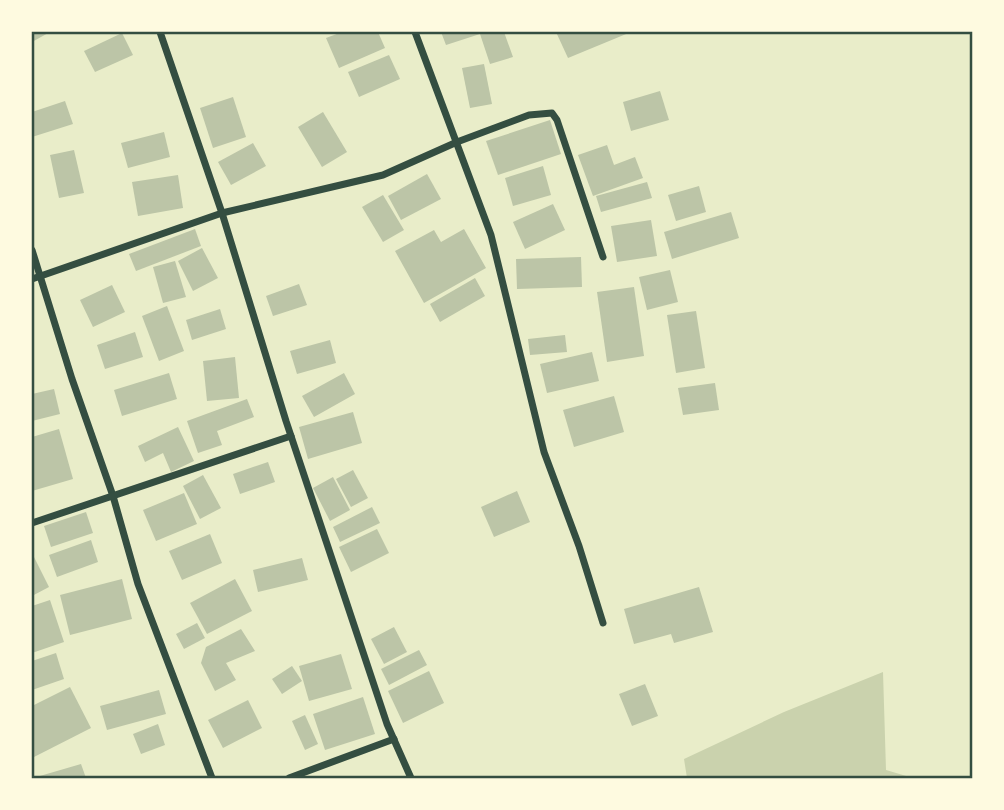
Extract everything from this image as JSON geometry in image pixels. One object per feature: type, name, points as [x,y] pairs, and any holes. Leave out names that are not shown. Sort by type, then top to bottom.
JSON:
[{"type":"street","points":[[160,32],[222,213],[291,436],[394,739],[411,779]]},
{"type":"street","points":[[415,32],[491,235],[544,452],[579,546],[603,623]]},
{"type":"street","points":[[35,278],[222,213],[383,175],[457,142],[530,115],[552,113],[557,120],[603,257]]},
{"type":"street","points":[[32,250],[35,278],[113,496],[138,584],[212,779]]},
{"type":"street","points":[[32,523],[291,436]]},
{"type":"street","points":[[289,779],[394,739]]},
{"type":"green space","points":[[883,672],[886,770],[913,778],[687,778],[684,759],[784,712]]},
{"type":"building","points":[[32,32],[50,32],[32,42]]},
{"type":"building","points":[[342,32],[378,32],[385,48],[339,68],[326,38]]},
{"type":"building","points":[[441,32],[504,32],[513,57],[490,64],[480,34],[446,45]]},
{"type":"building","points":[[556,32],[631,32],[568,58]]},
{"type":"building","points":[[122,33],[133,55],[95,72],[84,51]]},
{"type":"building","points":[[389,55],[400,79],[359,97],[348,72]]},
{"type":"building","points":[[484,64],[492,104],[470,108],[462,68]]},
{"type":"building","points":[[660,91],[669,120],[631,131],[623,102]]},
{"type":"building","points":[[233,97],[246,137],[213,148],[200,108]]},
{"type":"building","points":[[65,101],[73,124],[32,137],[32,112]]},
{"type":"building","points":[[323,112],[347,152],[322,167],[298,127]]},
{"type":"building","points":[[550,120],[561,154],[498,175],[486,141]]},
{"type":"building","points":[[164,132],[170,157],[128,168],[121,143]]},
{"type":"building","points":[[253,143],[266,166],[231,185],[218,162]]},
{"type":"building","points":[[607,145],[614,165],[635,157],[643,178],[593,196],[578,155]]},
{"type":"building","points":[[74,150],[84,193],[59,198],[50,155]]},
{"type":"building","points":[[543,166],[551,195],[513,206],[505,178]]},
{"type":"building","points":[[427,174],[441,199],[401,220],[388,196]]},
{"type":"building","points":[[178,175],[183,208],[138,216],[132,182]]},
{"type":"building","points":[[647,182],[652,198],[601,212],[596,196]]},
{"type":"building","points":[[699,186],[706,212],[676,221],[668,195]]},
{"type":"building","points":[[383,195],[404,230],[383,242],[362,207]]},
{"type":"building","points":[[553,204],[565,230],[525,249],[513,222]]},
{"type":"building","points":[[731,212],[739,238],[672,259],[664,232]]},
{"type":"building","points":[[651,220],[657,256],[617,262],[611,226]]},
{"type":"building","points":[[195,229],[201,246],[136,271],[129,254]]},
{"type":"building","points":[[464,229],[486,268],[424,303],[395,251],[434,230],[441,242]]},
{"type":"building","points":[[202,248],[218,278],[193,291],[178,261]]},
{"type":"building","points":[[581,257],[582,287],[517,289],[516,259]]},
{"type":"building","points":[[175,261],[186,297],[163,303],[153,267]]},
{"type":"building","points":[[670,270],[678,302],[647,310],[639,277]]},
{"type":"building","points":[[475,278],[485,296],[440,322],[430,304]]},
{"type":"building","points":[[299,284],[307,305],[273,316],[266,296]]},
{"type":"building","points":[[112,285],[125,312],[93,327],[80,300]]},
{"type":"building","points":[[634,287],[644,356],[607,362],[597,292]]},
{"type":"building","points":[[167,306],[184,351],[159,361],[142,316]]},
{"type":"building","points":[[220,309],[226,329],[192,340],[186,320]]},
{"type":"building","points":[[696,311],[705,368],[676,373],[667,315]]},
{"type":"building","points":[[135,332],[143,357],[105,369],[97,345]]},
{"type":"building","points":[[565,335],[567,352],[530,355],[528,339]]},
{"type":"building","points":[[330,340],[336,363],[297,374],[290,351]]},
{"type":"building","points":[[592,352],[599,381],[547,393],[540,364]]},
{"type":"building","points":[[235,357],[239,398],[207,401],[203,361]]},
{"type":"building","points":[[169,373],[177,399],[122,416],[114,390]]},
{"type":"building","points":[[344,373],[355,394],[314,417],[302,396]]},
{"type":"building","points":[[715,383],[719,410],[683,415],[678,388]]},
{"type":"building","points":[[54,389],[60,414],[32,421],[32,394]]},
{"type":"building","points":[[614,396],[624,432],[574,447],[563,410]]},
{"type":"building","points":[[247,399],[254,417],[217,431],[222,445],[198,453],[187,421]]},
{"type":"building","points":[[353,412],[362,443],[308,459],[299,427]]},
{"type":"building","points":[[178,427],[194,461],[171,472],[163,453],[145,462],[138,446]]},
{"type":"building","points":[[59,429],[73,479],[32,491],[32,437]]},
{"type":"building","points":[[268,462],[275,482],[240,494],[233,474]]},
{"type":"building","points":[[353,470],[368,498],[351,507],[336,479]]},
{"type":"building","points":[[203,475],[221,508],[200,519],[183,486]]},
{"type":"building","points":[[333,477],[350,510],[330,521],[313,488]]},
{"type":"building","points":[[517,491],[530,522],[494,537],[481,507]]},
{"type":"building","points":[[184,493],[197,524],[156,541],[143,510]]},
{"type":"building","points":[[372,507],[380,523],[340,542],[333,527]]},
{"type":"building","points":[[86,512],[93,533],[51,547],[44,526]]},
{"type":"building","points":[[377,529],[389,553],[351,572],[339,547]]},
{"type":"building","points":[[210,534],[222,563],[182,580],[169,551]]},
{"type":"building","points":[[91,540],[98,562],[57,577],[49,555]]},
{"type":"building","points":[[32,553],[49,587],[32,596]]},
{"type":"building","points":[[302,558],[308,580],[258,592],[253,570]]},
{"type":"building","points":[[122,579],[132,619],[70,635],[60,595]]},
{"type":"building","points":[[235,579],[252,611],[207,634],[190,603]]},
{"type":"building","points":[[699,587],[713,632],[674,643],[671,634],[634,644],[624,609]]},
{"type":"building","points":[[50,600],[64,642],[32,653],[32,606]]},
{"type":"building","points":[[197,623],[205,638],[184,649],[176,634]]},
{"type":"building","points":[[394,627],[407,652],[384,664],[371,639]]},
{"type":"building","points":[[241,629],[255,651],[226,663],[236,680],[215,691],[201,663],[206,647]]},
{"type":"building","points":[[419,650],[427,665],[389,685],[381,669]]},
{"type":"building","points":[[56,653],[64,679],[32,690],[32,661]]},
{"type":"building","points":[[341,654],[352,689],[309,701],[299,666]]},
{"type":"building","points":[[292,666],[302,681],[282,694],[272,679]]},
{"type":"building","points":[[429,671],[444,703],[403,723],[388,691]]},
{"type":"building","points":[[645,684],[658,716],[632,726],[619,694]]},
{"type":"building","points":[[70,687],[91,728],[34,757],[32,706]]},
{"type":"building","points":[[159,690],[166,714],[107,730],[100,706]]},
{"type":"building","points":[[363,697],[375,734],[325,750],[313,714]]},
{"type":"building","points":[[248,700],[262,728],[223,748],[208,720]]},
{"type":"building","points":[[305,715],[318,744],[305,750],[292,721]]},
{"type":"building","points":[[158,724],[165,745],[141,754],[133,734]]},
{"type":"building","points":[[81,764],[86,778],[33,778]]}]
